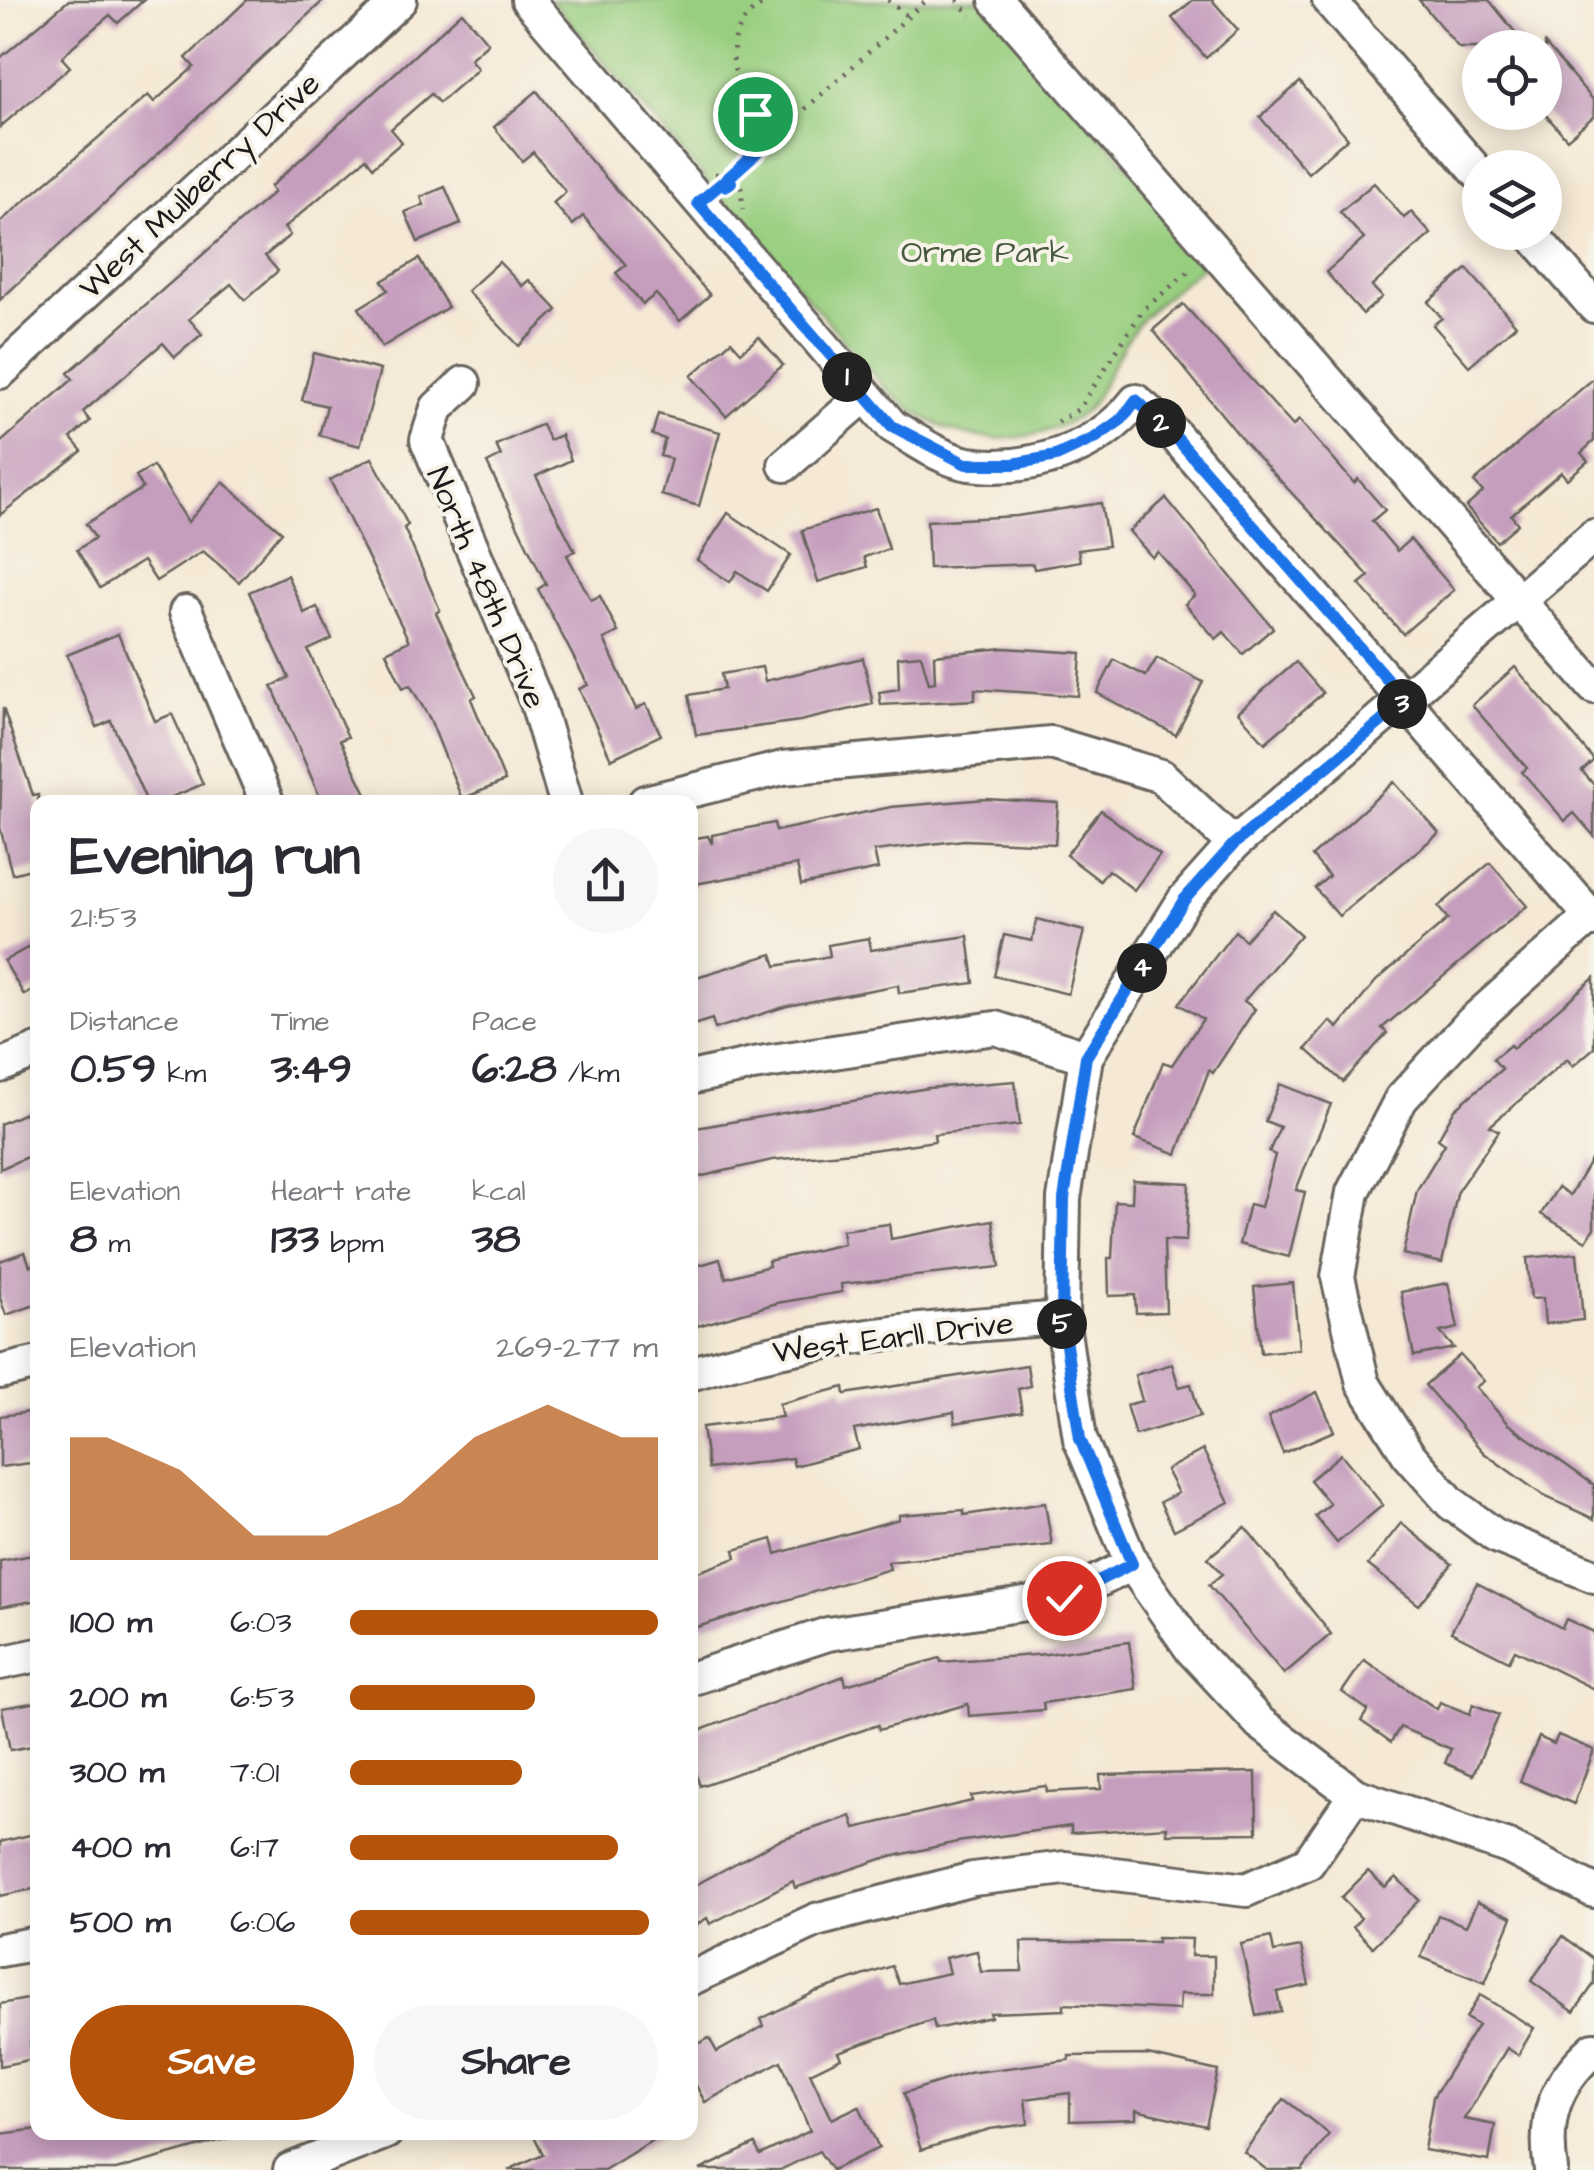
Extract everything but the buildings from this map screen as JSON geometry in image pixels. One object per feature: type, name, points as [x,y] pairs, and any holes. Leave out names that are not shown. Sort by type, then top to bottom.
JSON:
[{"type":"street","name":"West Mulberry Drive","points":[[0,372],[400,0]]},
{"type":"street","points":[[528,0],[702,188],[864,396],[892,426],[966,464],[1013,464],[1056,456],[1108,428],[1136,400],[1173,434],[1592,918],[1471,1024],[1401,1099],[1353,1192],[1338,1276],[1363,1383],[1408,1454],[1450,1503],[1496,1536],[1594,1576]]},
{"type":"street","points":[[1329,0],[1462,154]]},
{"type":"street","points":[[984,9],[1520,600],[1594,687]]},
{"type":"street","points":[[1546,250],[1594,306]]},
{"type":"street","name":"North 48th Drive","points":[[464,383],[437,408],[427,440],[536,703],[564,795]]},
{"type":"street","points":[[785,464],[864,396]]},
{"type":"street","name":"West Earll Drive","points":[[698,1371],[744,1356],[915,1329],[1062,1318],[1064,1199],[1086,1057],[1184,900],[1234,844],[1406,701],[1594,536]]},
{"type":"street","points":[[186,612],[264,795]]},
{"type":"street","points":[[673,795],[783,768],[1051,744],[1161,776],[1234,844]]},
{"type":"street","points":[[698,1076],[753,1064],[995,1028],[1086,1057]]},
{"type":"street","points":[[1,1062],[30,1053]]},
{"type":"street","points":[[1062,1318],[1080,1439],[1132,1564],[1216,1678],[1260,1723],[1354,1795],[1508,1847],[1594,1891]]},
{"type":"street","points":[[0,1372],[30,1366]]},
{"type":"street","points":[[698,1676],[828,1634],[1064,1598],[1132,1564]]},
{"type":"street","points":[[0,1663],[30,1657]]},
{"type":"street","points":[[698,1975],[816,1920],[973,1879],[1066,1868],[1246,1890],[1308,1863],[1354,1795]]},
{"type":"street","points":[[0,1950],[30,1944]]},
{"type":"street","points":[[1551,2170],[1548,2113],[1579,2062],[1594,2049]]},
{"type":"street","points":[[290,2170],[366,2140]]},
{"type":"path","points":[[770,0],[749,15],[739,29],[732,57],[739,88],[755,114],[778,133]]},
{"type":"path","points":[[888,0],[908,17]]},
{"type":"path","points":[[702,188],[731,175],[927,0]]},
{"type":"path","points":[[957,0],[984,9]]},
{"type":"path","points":[[702,188],[723,182],[726,186],[731,175]]},
{"type":"path","points":[[731,175],[741,188],[744,218]]},
{"type":"path","points":[[1043,428],[1079,409],[1142,310],[1204,259]]},
{"type":"green space","name":"Orme Park","points":[[551,0],[983,0],[1210,260],[1137,325],[1090,406],[1075,418],[1044,432],[999,439],[938,425],[884,387]]},
{"type":"route","points":[[755,114],[778,133],[728,178],[731,182],[726,186],[723,182],[698,203],[892,426],[966,464],[1013,464],[1056,456],[1095,438],[1122,419],[1136,400],[1173,434],[1406,701],[1234,844],[1184,900],[1086,1057],[1064,1199],[1062,1318],[1080,1439],[1132,1564],[1088,1590],[1064,1598]]}]
